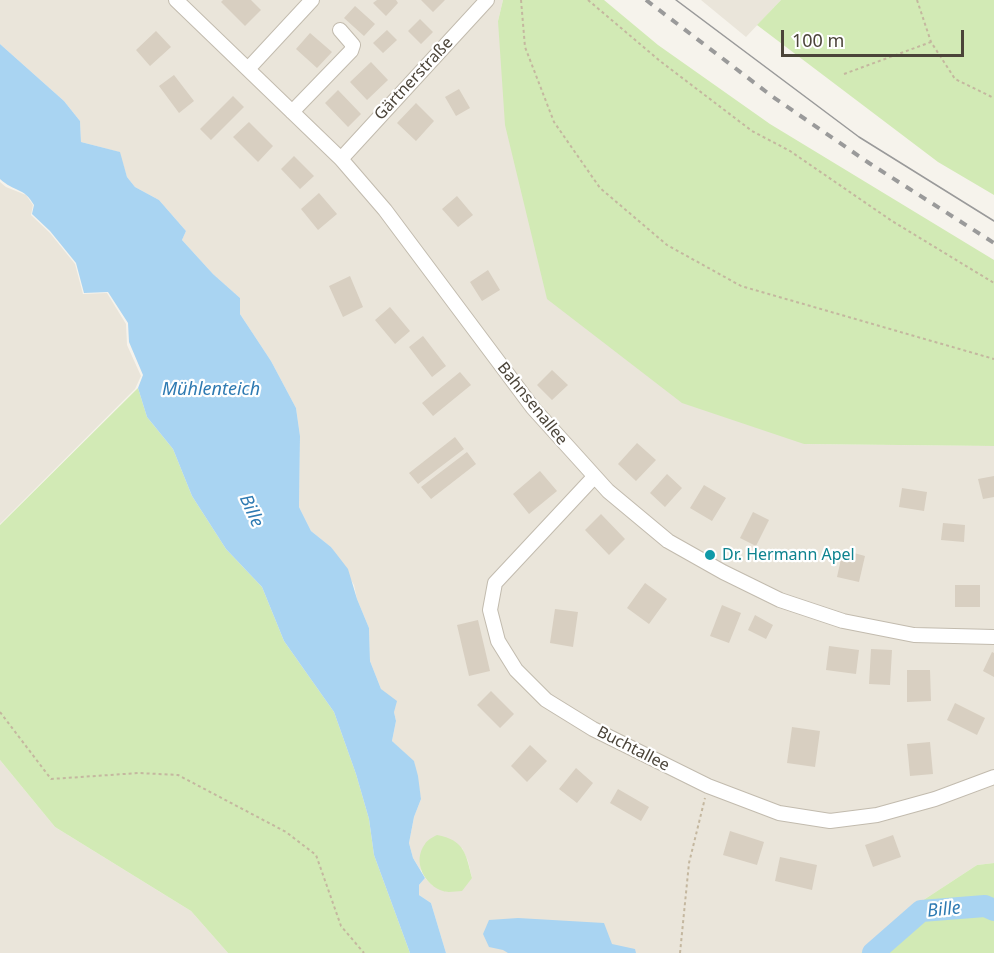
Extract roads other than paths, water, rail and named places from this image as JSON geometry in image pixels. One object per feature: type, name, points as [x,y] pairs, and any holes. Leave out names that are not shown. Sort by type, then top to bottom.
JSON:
[{"type":"street","name":"Bahnsenallee","points":[[176,0],[341,159],[385,210],[533,408],[608,491],[668,541],[723,573],[780,600],[843,621],[914,635],[994,637]]},
{"type":"street","points":[[248,69],[312,0]]},
{"type":"street","name":"Gärtnerstraße","points":[[341,159],[487,0]]},
{"type":"street","points":[[292,112],[351,51],[353,45],[351,41],[340,30]]},
{"type":"street","name":"Buchtallee","points":[[594,477],[495,583],[490,610],[498,641],[516,670],[546,700],[593,729],[708,786],[779,813],[830,820],[877,815],[935,799],[994,777]]},
{"type":"water","name":"Mühlenteich","points":[[0,44],[64,101],[80,121],[81,142],[120,152],[127,177],[135,187],[159,200],[186,231],[182,240],[213,274],[240,298],[240,314],[271,361],[296,408],[300,436],[299,507],[311,531],[331,547],[348,569],[369,628],[370,661],[381,689],[397,701],[392,741],[414,761],[421,799],[414,817],[409,843],[413,858],[425,878],[419,885],[419,895],[431,903],[446,953],[410,953],[374,855],[369,819],[334,712],[284,641],[262,587],[226,549],[192,496],[173,449],[147,417],[138,388],[143,375],[129,342],[128,323],[108,292],[84,293],[76,263],[50,231],[32,214],[34,205],[30,199],[23,192],[0,179]]},
{"type":"water","points":[[518,918],[604,923],[612,944],[635,949],[636,953],[508,953],[489,947],[483,934],[489,920]]},
{"type":"waterway","name":"Bille","points":[[873,953],[921,911],[985,906],[994,910]]},
{"type":"tram line","points":[[676,0],[859,137],[994,221]]},
{"type":"railway","points":[[646,0],[773,97],[869,163],[994,243]]},
{"type":"place","name":"Dr. Hermann Apel","points":[[710,555]]}]
